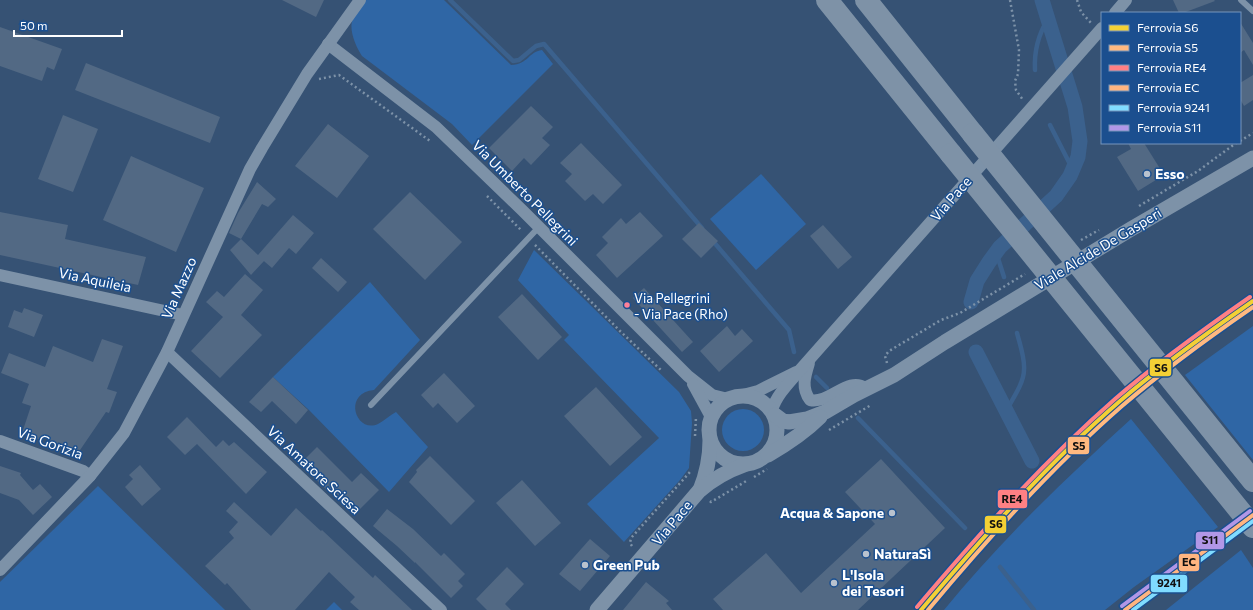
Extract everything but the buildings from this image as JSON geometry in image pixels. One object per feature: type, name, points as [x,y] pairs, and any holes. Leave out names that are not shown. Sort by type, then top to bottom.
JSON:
[{"type":"highway","points":[[827,0],[1253,527]]},
{"type":"highway","points":[[866,0],[972,134],[1253,481]]},
{"type":"street","name":"Via Mazzo","points":[[0,570],[90,476],[124,433],[167,352],[250,169],[307,74],[360,0]]},
{"type":"street","points":[[1116,12],[1126,0]]},
{"type":"street","name":"Via Pace","points":[[773,413],[775,403],[781,393],[800,370],[1100,30]]},
{"type":"street","name":"Via Umberto Pellegrini","points":[[328,44],[426,118],[539,227],[688,376]]},
{"type":"street","name":"Viale Alcide De Gasperi","points":[[773,413],[783,421],[795,422],[826,412],[860,391],[894,375],[945,342],[1131,229],[1253,158]]},
{"type":"street","name":"Via Aquileia","points":[[0,275],[183,315]]},
{"type":"street","name":"Via Amatore Sciesa","points":[[167,352],[441,610]]},
{"type":"street","points":[[810,360],[805,374],[804,384],[805,391],[810,400],[815,401],[825,399],[841,390],[855,385],[862,386],[860,391]]},
{"type":"street","name":"Via Pace","points":[[743,395],[763,389],[800,370]]},
{"type":"street","points":[[688,376],[712,395],[728,399]]},
{"type":"street","points":[[688,376],[698,391],[711,417]]},
{"type":"street","points":[[743,395],[754,397],[764,402],[773,413],[778,426],[777,437],[773,448],[766,456],[756,462],[744,465],[733,463],[722,458],[714,449],[710,439],[709,428],[711,417],[721,404],[728,399],[743,395]]},
{"type":"street","name":"Viale Alcide De Gasperi","points":[[766,456],[810,428],[826,412]]},
{"type":"street","name":"Via Pace","points":[[597,610],[699,490],[708,468],[710,439]]},
{"type":"street","name":"Via Gorizia","points":[[0,441],[83,470],[90,476]]},
{"type":"street","name":"Via Pace","points":[[699,490],[722,474],[744,465]]},
{"type":"lane","points":[[1241,0],[1253,10]]},
{"type":"lane","points":[[371,406],[539,227]]},
{"type":"path","points":[[1010,0],[1019,50],[1016,90],[1030,109]]},
{"type":"path","points":[[1077,0],[1081,12],[1100,30]]},
{"type":"path","points":[[307,74],[319,79],[338,75],[435,146]]},
{"type":"path","points":[[1241,139],[1253,133]]},
{"type":"path","points":[[484,194],[620,331],[666,374]]},
{"type":"path","points":[[695,414],[695,443]]},
{"type":"path","points":[[632,550],[630,542],[631,538],[692,469]]},
{"type":"shaded area","points":[[366,0],[444,0],[511,65],[521,63],[537,51],[542,50],[553,64],[472,145],[452,124],[362,56],[353,38],[351,28],[353,19]]},
{"type":"shaded area","points":[[761,174],[806,224],[756,270],[710,219]]},
{"type":"shaded area","points":[[534,250],[679,392],[691,411],[692,423],[689,468],[624,542],[587,504],[659,438],[564,340],[569,335],[518,280]]},
{"type":"shaded area","points":[[370,282],[420,340],[374,390],[364,393],[358,398],[355,405],[359,418],[370,426],[378,424],[396,412],[428,447],[389,492],[309,410],[273,377]]},
{"type":"shaded area","points":[[1253,326],[1253,460],[1185,375]]},
{"type":"shaded area","points":[[739,409],[747,409],[755,412],[761,418],[764,430],[761,442],[755,448],[747,451],[739,451],[731,448],[725,442],[722,434],[722,426],[725,418],[731,412]]},
{"type":"shaded area","points":[[1131,419],[1218,527],[1134,587],[1105,610],[944,610],[965,584],[1010,535],[1082,464]]},
{"type":"shaded area","points":[[98,486],[225,610],[0,610],[0,582]]},
{"type":"shaded area","points":[[1241,550],[1253,568],[1253,610],[1166,610]]},
{"type":"shaded area","points":[[334,602],[342,610],[326,610]]},
{"type":"waterway","points":[[450,0],[513,61],[519,60],[536,46],[544,44],[702,228]]},
{"type":"waterway","points":[[971,302],[977,281],[1000,247],[1056,196],[1070,176],[1078,157],[1080,141],[1075,107],[1042,0]]},
{"type":"waterway","points":[[1035,70],[1037,44],[1048,19]]},
{"type":"waterway","points":[[1050,125],[1073,170]]},
{"type":"waterway","points":[[712,240],[789,330],[794,352]]},
{"type":"waterway","points":[[996,252],[1004,277]]},
{"type":"waterway","points":[[1006,411],[1017,391],[1023,375],[1024,361],[1017,333]]},
{"type":"waterway","points":[[976,352],[1032,461]]},
{"type":"waterway","points":[[816,377],[827,388]]},
{"type":"waterway","points":[[858,418],[965,528]]},
{"type":"waterway","points":[[1000,567],[1034,610]]},
{"type":"rail line","name":"RE4","points":[[917,607],[1012,499],[1088,423],[1131,385],[1164,359],[1250,297]]},
{"type":"rail line","name":"S6","points":[[921,610],[1016,502],[1093,425],[1168,362],[1253,301]]},
{"type":"rail line","name":"S5","points":[[928,610],[997,530],[1070,454],[1122,406],[1170,367],[1253,307]]},
{"type":"rail line","name":"S11","points":[[1122,606],[1250,511]]},
{"type":"rail line","name":"EC","points":[[1125,610],[1253,515]]},
{"type":"rail line","name":"9241","points":[[1133,610],[1253,521]]},
{"type":"place","name":"Esso","points":[[1147,174]]},
{"type":"place","name":"Via Pellegrini - Via Pace (Rho)","points":[[627,305]]},
{"type":"place","name":"Acqua & Sapone","points":[[892,513]]},
{"type":"place","name":"NaturaSì","points":[[866,554]]},
{"type":"place","name":"Green Pub","points":[[585,565]]},
{"type":"place","name":"L'Isola dei Tesori","points":[[834,583]]}]
